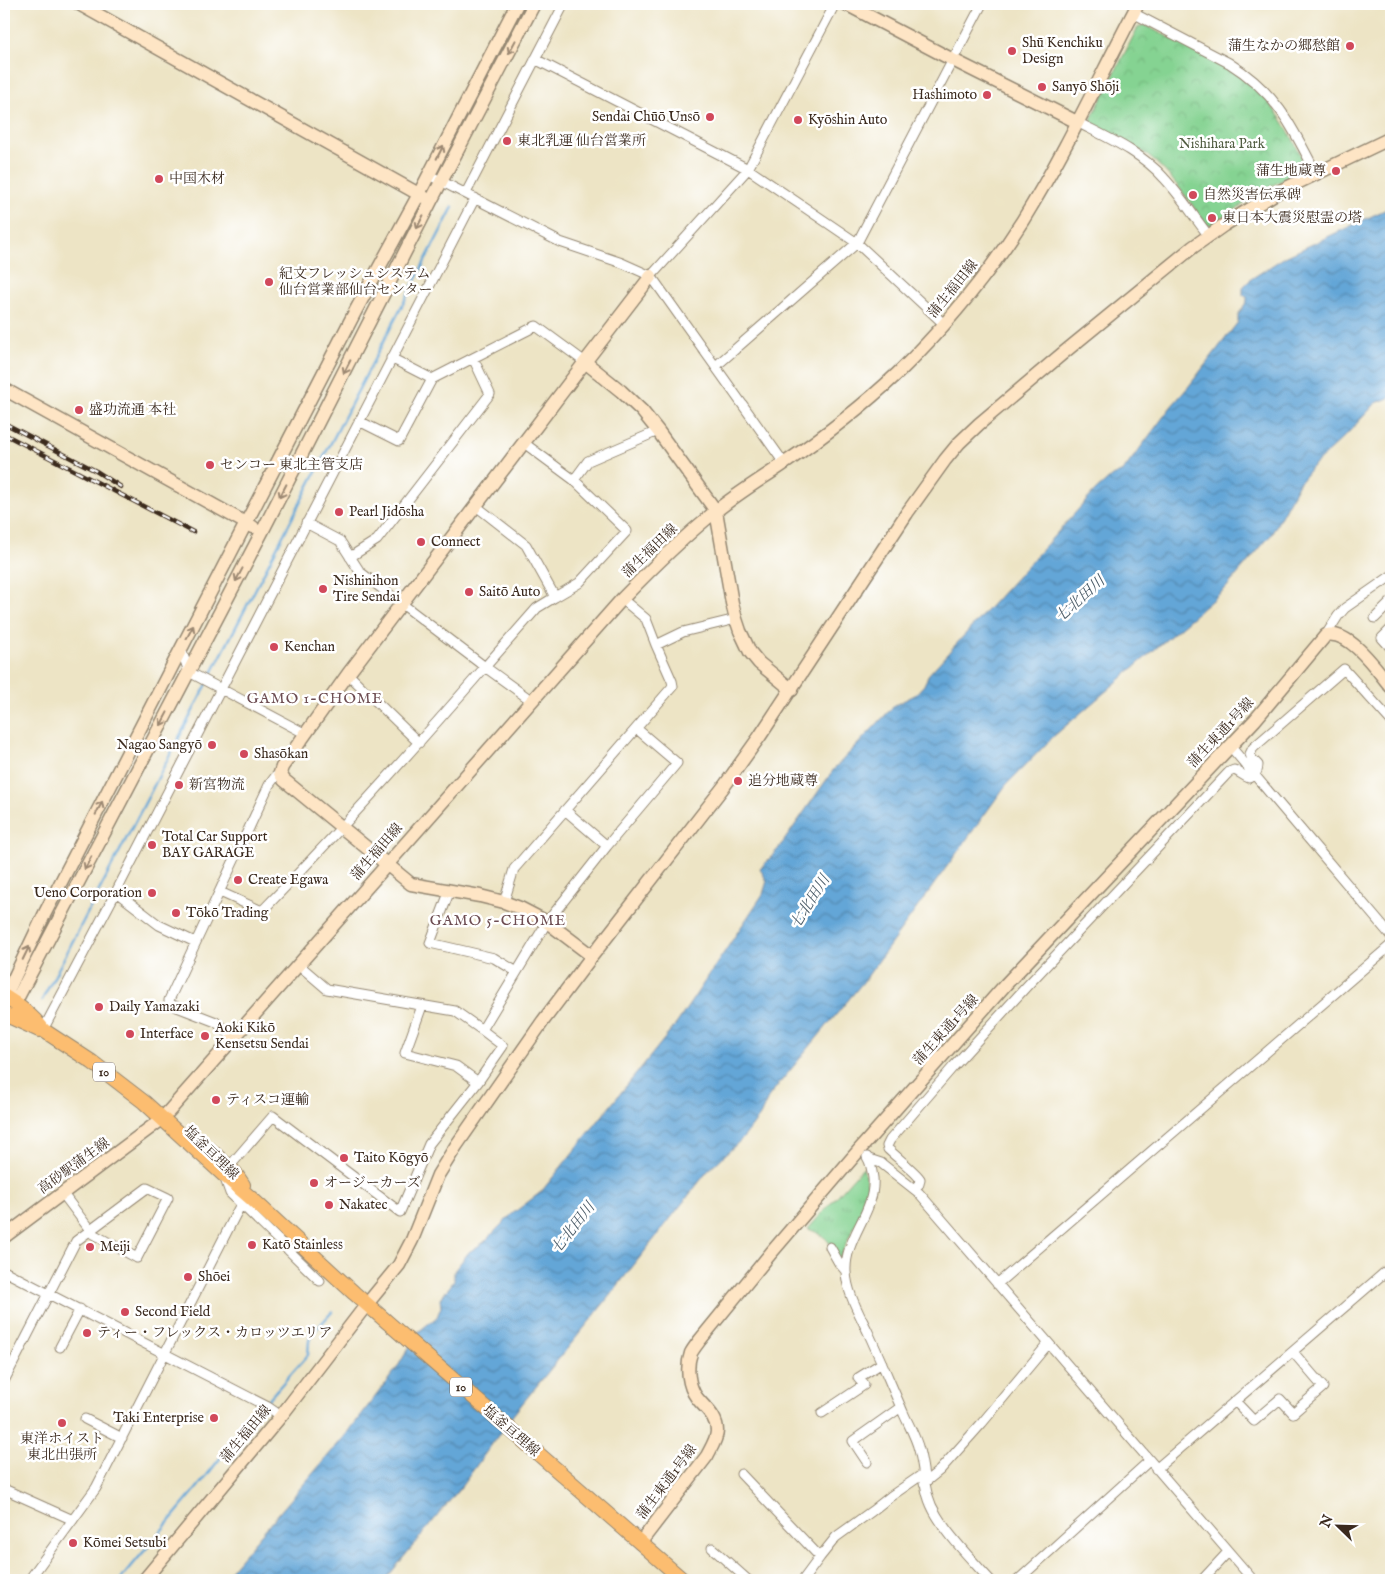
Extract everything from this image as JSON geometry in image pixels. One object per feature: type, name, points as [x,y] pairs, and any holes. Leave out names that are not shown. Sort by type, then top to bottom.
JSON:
[{"type":"main road","name":"10","points":[[7,999],[5,1018],[25,1019]]},
{"type":"main road","name":"塩釜亘理線","points":[[7,999],[25,1019],[92,1062],[144,1102],[226,1171]]},
{"type":"main road","name":"塩釜亘理線","points":[[162,1119],[181,1124],[214,1154],[216,1160],[226,1170],[247,1202],[683,1580]]},
{"type":"street","points":[[79,4],[431,201]]},
{"type":"street","points":[[7,999],[45,913],[356,310],[429,175],[517,4]]},
{"type":"street","points":[[7,999],[194,675],[262,532],[534,4]]},
{"type":"street","points":[[466,193],[564,4]]},
{"type":"street","points":[[234,1038],[216,1022],[168,1002],[269,785],[280,773],[282,767],[348,674],[651,276],[748,169],[835,4]]},
{"type":"street","points":[[846,4],[1122,146],[1164,177],[1209,236]]},
{"type":"street","points":[[716,366],[857,243],[982,4]]},
{"type":"street","points":[[1136,8],[1230,63],[1262,88],[1280,107],[1316,173]]},
{"type":"street","name":"蒲生福田線","points":[[162,1119],[622,599],[663,557],[716,511],[849,416],[898,373],[944,324],[998,257],[1049,176],[1136,8]]},
{"type":"street","points":[[535,59],[748,169],[857,243],[944,324]]},
{"type":"street","name":"蒲生福田線","points":[[144,1580],[370,1307],[408,1250],[442,1167],[538,1029],[592,956],[725,785],[792,690],[921,492],[959,443],[1062,354],[1209,236],[1246,210],[1316,173],[1391,138]]},
{"type":"street","points":[[429,175],[560,242],[622,263],[651,276],[784,463]]},
{"type":"street","points":[[40,1028],[116,892],[217,687],[306,523],[475,198]]},
{"type":"street","points":[[359,421],[399,441],[432,379],[536,326],[585,362],[642,411],[716,511],[736,619],[745,642],[759,663],[792,690]]},
{"type":"street","points":[[392,358],[432,379]]},
{"type":"street","points":[[350,557],[377,540],[490,394],[473,358]]},
{"type":"street","points":[[4,389],[262,532]]},
{"type":"street","points":[[295,428],[312,436]]},
{"type":"street","points":[[574,480],[588,461],[658,431]]},
{"type":"street","points":[[220,892],[262,911],[342,828],[537,608],[578,582],[627,531],[574,480],[524,443]]},
{"type":"street","points":[[476,506],[526,545],[555,597]]},
{"type":"street","points":[[306,523],[340,541],[360,572],[532,701]]},
{"type":"street","points":[[1326,635],[1345,608],[1391,576]]},
{"type":"street","points":[[504,902],[514,869],[638,729],[673,686],[646,619],[622,599]]},
{"type":"street","points":[[1375,618],[1391,602]]},
{"type":"street","points":[[656,644],[684,632],[736,619]]},
{"type":"street","points":[[1391,629],[1382,638],[1391,648]]},
{"type":"street","points":[[1326,635],[1339,635],[1350,642],[1364,654],[1391,687]]},
{"type":"street","name":"蒲生東通1号線","points":[[640,1543],[707,1456],[717,1432],[714,1418],[696,1396],[689,1383],[688,1368],[691,1353],[700,1340],[860,1149],[1006,984],[1255,720],[1326,635]]},
{"type":"street","points":[[181,649],[194,675],[306,734]]},
{"type":"street","points":[[914,1189],[919,1184],[920,1179],[918,1175],[888,1150],[887,1146],[890,1140],[953,1067],[1229,772],[1234,770],[1249,778],[1255,775],[1258,765],[1250,754],[1253,748],[1344,669],[1391,721]]},
{"type":"street","points":[[348,674],[419,743]]},
{"type":"street","points":[[482,1030],[547,922],[607,846],[677,763],[638,729]]},
{"type":"street","points":[[1230,746],[1391,936]]},
{"type":"street","points":[[280,773],[284,780],[411,884],[450,890],[504,902],[520,908],[547,922],[592,956]]},
{"type":"street","points":[[565,810],[607,846]]},
{"type":"street","points":[[450,890],[430,943],[494,958],[517,972]]},
{"type":"street","points":[[116,892],[160,925],[195,942]]},
{"type":"street","points":[[998,1284],[1391,946]]},
{"type":"street","points":[[226,1171],[273,1116],[400,1212],[428,1144],[478,1082],[504,1046],[455,1011],[328,989],[299,965]]},
{"type":"street","points":[[422,1006],[405,1053],[456,1066],[478,1082]]},
{"type":"street","name":"高砂駅蒲生線","points":[[4,1237],[162,1119]]},
{"type":"street","points":[[860,1149],[869,1159],[874,1186],[871,1201],[852,1242],[845,1270],[847,1282],[919,1450],[927,1495],[937,1516],[990,1580]]},
{"type":"street","points":[[869,1159],[881,1163],[920,1193],[1253,1580]]},
{"type":"street","points":[[4,1381],[76,1241],[90,1230],[146,1188],[168,1198],[138,1258],[93,1234],[90,1230],[63,1194]]},
{"type":"street","points":[[29,1580],[96,1488],[165,1353],[247,1202],[320,1281]]},
{"type":"street","points":[[830,1247],[845,1270]]},
{"type":"street","points":[[1156,1469],[1391,1267]]},
{"type":"street","points":[[4,1271],[165,1353],[281,1416]]},
{"type":"street","points":[[60,1347],[80,1309]]},
{"type":"street","points":[[803,1580],[836,1537],[891,1496],[940,1470],[1048,1344]]},
{"type":"street","points":[[1235,1401],[1254,1421],[1280,1399],[1293,1413],[1323,1387],[1293,1352]]},
{"type":"street","points":[[822,1413],[864,1385],[858,1378],[882,1363]]},
{"type":"street","points":[[867,1462],[853,1441],[901,1407]]},
{"type":"street","points":[[86,1419],[122,1438]]},
{"type":"street","points":[[1018,1580],[1150,1461]]},
{"type":"street","points":[[741,1474],[820,1557]]},
{"type":"street","points":[[4,1489],[73,1520]]},
{"type":"street","points":[[712,1548],[748,1580]]},
{"type":"street","points":[[1202,1580],[1228,1552]]},
{"type":"green space","name":"Nishihara Park","points":[[1144,25],[1212,58],[1257,91],[1270,104],[1289,133],[1305,164],[1303,170],[1271,186],[1212,225],[1206,224],[1179,187],[1156,162],[1134,146],[1093,124],[1091,119],[1138,27]]},
{"type":"green space","points":[[863,1167],[868,1188],[865,1204],[839,1259],[824,1237],[808,1229]]},
{"type":"water","name":"七北田川","points":[[1391,207],[1391,397],[1376,403],[1311,468],[1299,483],[1271,535],[1225,589],[1054,736],[1006,785],[864,981],[769,1096],[760,1116],[744,1137],[707,1172],[513,1415],[461,1487],[385,1580],[222,1580],[349,1431],[397,1368],[418,1332],[437,1317],[441,1307],[440,1299],[454,1281],[454,1271],[469,1252],[483,1243],[512,1214],[541,1192],[677,1023],[763,894],[767,881],[760,869],[779,848],[834,769],[895,705],[915,695],[924,685],[929,674],[1095,491],[1112,476],[1123,471],[1238,322],[1238,315],[1247,301],[1247,297],[1243,295],[1243,287],[1251,279],[1285,257]]},
{"type":"waterway","points":[[209,679],[453,207]]},
{"type":"waterway","points":[[42,1000],[207,684]]},
{"type":"waterway","points":[[265,1403],[308,1355],[311,1335],[332,1312]]},
{"type":"waterway","points":[[120,1580],[262,1407]]},
{"type":"railway","points":[[4,423],[96,471],[121,487]]},
{"type":"railway","points":[[4,434],[193,532]]},
{"type":"place","name":"蒲生なかの郷愁館","points":[[1350,46]]},
{"type":"place","name":"Shū Kenchiku Design","points":[[1012,51]]},
{"type":"place","name":"Sanyō Shōji","points":[[1042,87]]},
{"type":"place","name":"Hashimoto","points":[[987,95]]},
{"type":"place","name":"Sendai Chūō Unsō","points":[[710,117]]},
{"type":"place","name":"Kyōshin Auto","points":[[798,120]]},
{"type":"place","name":"東北乳運 仙台営業所","points":[[507,141]]},
{"type":"place","name":"蒲生地蔵尊","points":[[1336,171]]},
{"type":"place","name":"中国木材","points":[[159,179]]},
{"type":"place","name":"自然災害伝承碑","points":[[1193,195]]},
{"type":"place","name":"東日本大震災慰霊の塔","points":[[1212,218]]},
{"type":"place","name":"紀文フレッシュシステム 仙台営業部仙台センター","points":[[269,282]]},
{"type":"place","name":"盛功流通 本社","points":[[79,410]]},
{"type":"place","name":"センコー 東北主管支店","points":[[210,465]]},
{"type":"place","name":"Pearl Jidōsha","points":[[339,512]]},
{"type":"place","name":"Connect","points":[[421,542]]},
{"type":"place","name":"Nishinihon Tire Sendai","points":[[323,589]]},
{"type":"place","name":"Saitō Auto","points":[[469,592]]},
{"type":"place","name":"Kenchan","points":[[274,647]]},
{"type":"place","name":"Nagao Sangyō","points":[[212,745]]},
{"type":"place","name":"Shasōkan","points":[[244,754]]},
{"type":"place","name":"追分地蔵尊","points":[[738,781]]},
{"type":"place","name":"新宮物流","points":[[179,785]]},
{"type":"place","name":"Total Car Support BAY GARAGE","points":[[152,845]]},
{"type":"place","name":"Create Egawa","points":[[238,880]]},
{"type":"place","name":"Ueno Corporation","points":[[152,893]]},
{"type":"place","name":"Tōkō Trading","points":[[176,913]]},
{"type":"place","name":"Daily Yamazaki","points":[[99,1007]]},
{"type":"place","name":"Interface","points":[[130,1034]]},
{"type":"place","name":"Aoki Kikō Kensetsu Sendai","points":[[205,1036]]},
{"type":"place","name":"ティスコ運輸","points":[[216,1100]]},
{"type":"place","name":"Taito Kōgyō","points":[[344,1158]]},
{"type":"place","name":"オージーカーズ","points":[[314,1183]]},
{"type":"place","name":"Nakatec","points":[[329,1205]]},
{"type":"place","name":"Katō Stainless","points":[[252,1245]]},
{"type":"place","name":"Meiji","points":[[90,1247]]},
{"type":"place","name":"Shōei","points":[[188,1277]]},
{"type":"place","name":"Second Field","points":[[125,1312]]},
{"type":"place","name":"ティー・フレックス・カロッツエリア","points":[[87,1333]]},
{"type":"place","name":"Taki Enterprise","points":[[214,1418]]},
{"type":"place","name":"東洋ホイスト 東北出張所","points":[[62,1423]]},
{"type":"place","name":"Kōmei Setsubi","points":[[73,1543]]},
{"type":"district","name":"GAMO 1-CHOME","points":[[315,698]]},
{"type":"district","name":"GAMO 5-CHOME","points":[[498,920]]}]
